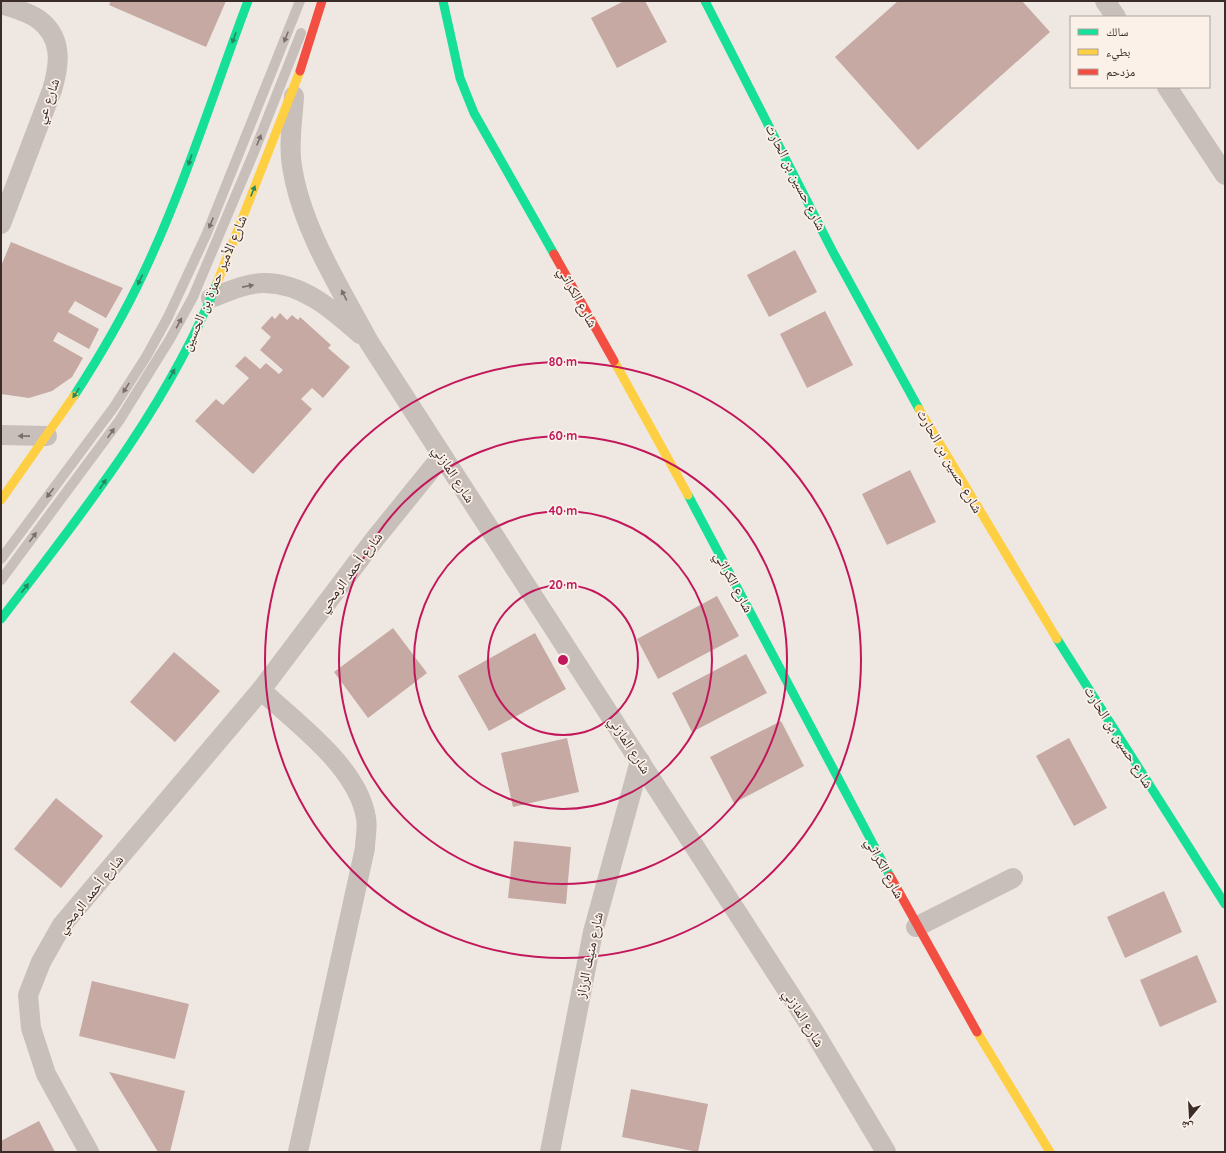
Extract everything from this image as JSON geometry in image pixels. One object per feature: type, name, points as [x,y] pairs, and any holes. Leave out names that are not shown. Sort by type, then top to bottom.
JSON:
[{"type":"street","points":[[1,500],[47,436],[95,364],[149,263],[183,180],[248,1]]},
{"type":"street","name":"شارع الأمير حمزة بن الحسين","points":[[1,619],[87,507],[123,456],[154,406],[188,346],[211,298],[294,90],[322,1]]},
{"type":"street","name":"شارع الكراثي","points":[[443,1],[460,78],[474,113],[699,516],[916,927],[1000,1073],[1050,1152]]},
{"type":"street","name":"شارع حسين بن الحارث","points":[[705,1],[846,275],[913,398],[997,543],[1225,904]]},
{"type":"street","points":[[1105,1],[1115,16]]},
{"type":"street","name":"شارع عي","points":[[1,4],[38,19],[51,32],[58,49],[58,70],[52,90],[1,224]]},
{"type":"street","points":[[1167,88],[1225,175]]},
{"type":"street","name":"شارع المازني","points":[[294,90],[292,165],[299,193],[319,245],[369,342],[813,1030],[886,1152]]},
{"type":"street","name":"شارع المازني","points":[[211,298],[237,288],[264,283],[282,285],[317,299],[332,309],[369,342]]},
{"type":"street","points":[[1,435],[47,436]]},
{"type":"street","name":"شارع أحمد الرمحي","points":[[88,1152],[46,1074],[32,1028],[28,995],[41,962],[62,925],[261,690],[374,540],[442,456]]},
{"type":"street","points":[[261,690],[339,762],[359,794],[366,818],[365,848],[298,1152]]},
{"type":"street","name":"شارع منيف الرزاز","points":[[550,1152],[593,932],[640,761]]},
{"type":"street","points":[[916,927],[1012,878]]},
{"type":"lane","points":[[1,559],[114,407],[146,357],[168,316],[207,233],[300,1]]},
{"type":"lane","points":[[1,580],[119,421],[170,339],[193,297],[254,152],[314,1]]},
{"type":"building","points":[[111,1],[226,1],[206,47],[109,5]]},
{"type":"building","points":[[624,1],[645,1],[667,42],[617,68],[591,18]]},
{"type":"building","points":[[898,1],[1022,1],[1050,32],[918,150],[835,57]]},
{"type":"building","points":[[11,242],[123,288],[106,318],[75,301],[68,312],[99,329],[89,349],[58,332],[53,341],[83,358],[72,377],[52,391],[29,398],[1,394],[1,266]]},
{"type":"building","points":[[795,250],[817,292],[769,317],[747,275]]},
{"type":"building","points":[[825,311],[853,365],[807,388],[780,334]]},
{"type":"building","points":[[280,313],[287,320],[292,315],[298,320],[300,317],[331,345],[328,348],[350,367],[323,398],[312,388],[301,399],[312,409],[253,474],[195,421],[216,399],[223,405],[249,378],[235,366],[245,356],[260,369],[266,363],[279,374],[283,370],[260,350],[271,337],[261,328],[272,316],[275,319]]},
{"type":"building","points":[[910,470],[936,522],[887,545],[862,494]]},
{"type":"building","points":[[717,596],[739,636],[658,679],[637,639]]},
{"type":"building","points":[[393,628],[427,673],[368,718],[334,672]]},
{"type":"building","points":[[535,633],[566,689],[489,731],[458,676]]},
{"type":"building","points":[[174,652],[220,691],[175,742],[130,702]]},
{"type":"building","points":[[746,654],[767,693],[692,732],[672,693]]},
{"type":"building","points":[[781,721],[804,766],[734,803],[710,757]]},
{"type":"building","points":[[567,738],[579,792],[513,807],[501,753]]},
{"type":"building","points":[[1069,738],[1107,808],[1074,826],[1036,756]]},
{"type":"building","points":[[56,798],[103,836],[61,888],[14,849]]},
{"type":"building","points":[[514,841],[571,847],[566,904],[508,898]]},
{"type":"building","points":[[1164,891],[1182,932],[1125,958],[1107,917]]},
{"type":"building","points":[[1197,955],[1217,1002],[1160,1027],[1140,980]]},
{"type":"building","points":[[92,981],[189,1004],[175,1059],[79,1036]]},
{"type":"building","points":[[109,1072],[185,1091],[170,1152],[158,1152]]},
{"type":"building","points":[[631,1089],[708,1104],[698,1152],[622,1137]]},
{"type":"building","points":[[39,1121],[55,1152],[1,1152],[1,1141]]},
{"type":"traffic: fast","points":[[74,396],[120,320],[159,239],[186,172],[248,1]]},
{"type":"traffic: fast","points":[[443,1],[460,78],[474,113],[554,254]]},
{"type":"traffic: fast","points":[[705,1],[833,252],[919,409]]},
{"type":"traffic: fast","points":[[1,619],[92,499],[121,458],[174,373],[197,329],[217,283]]},
{"type":"traffic: fast","points":[[688,495],[890,876]]},
{"type":"traffic: fast","points":[[1057,639],[1225,904]]},
{"type":"traffic: slow","points":[[217,283],[300,71]]},
{"type":"traffic: slow","points":[[614,361],[688,495]]},
{"type":"traffic: slow","points":[[1,500],[74,396]]},
{"type":"traffic: slow","points":[[919,409],[1057,639]]},
{"type":"traffic: slow","points":[[977,1032],[1050,1152]]},
{"type":"traffic: jam","points":[[300,71],[322,1]]},
{"type":"traffic: jam","points":[[554,254],[614,361]]},
{"type":"traffic: jam","points":[[890,876],[977,1032]]}]
